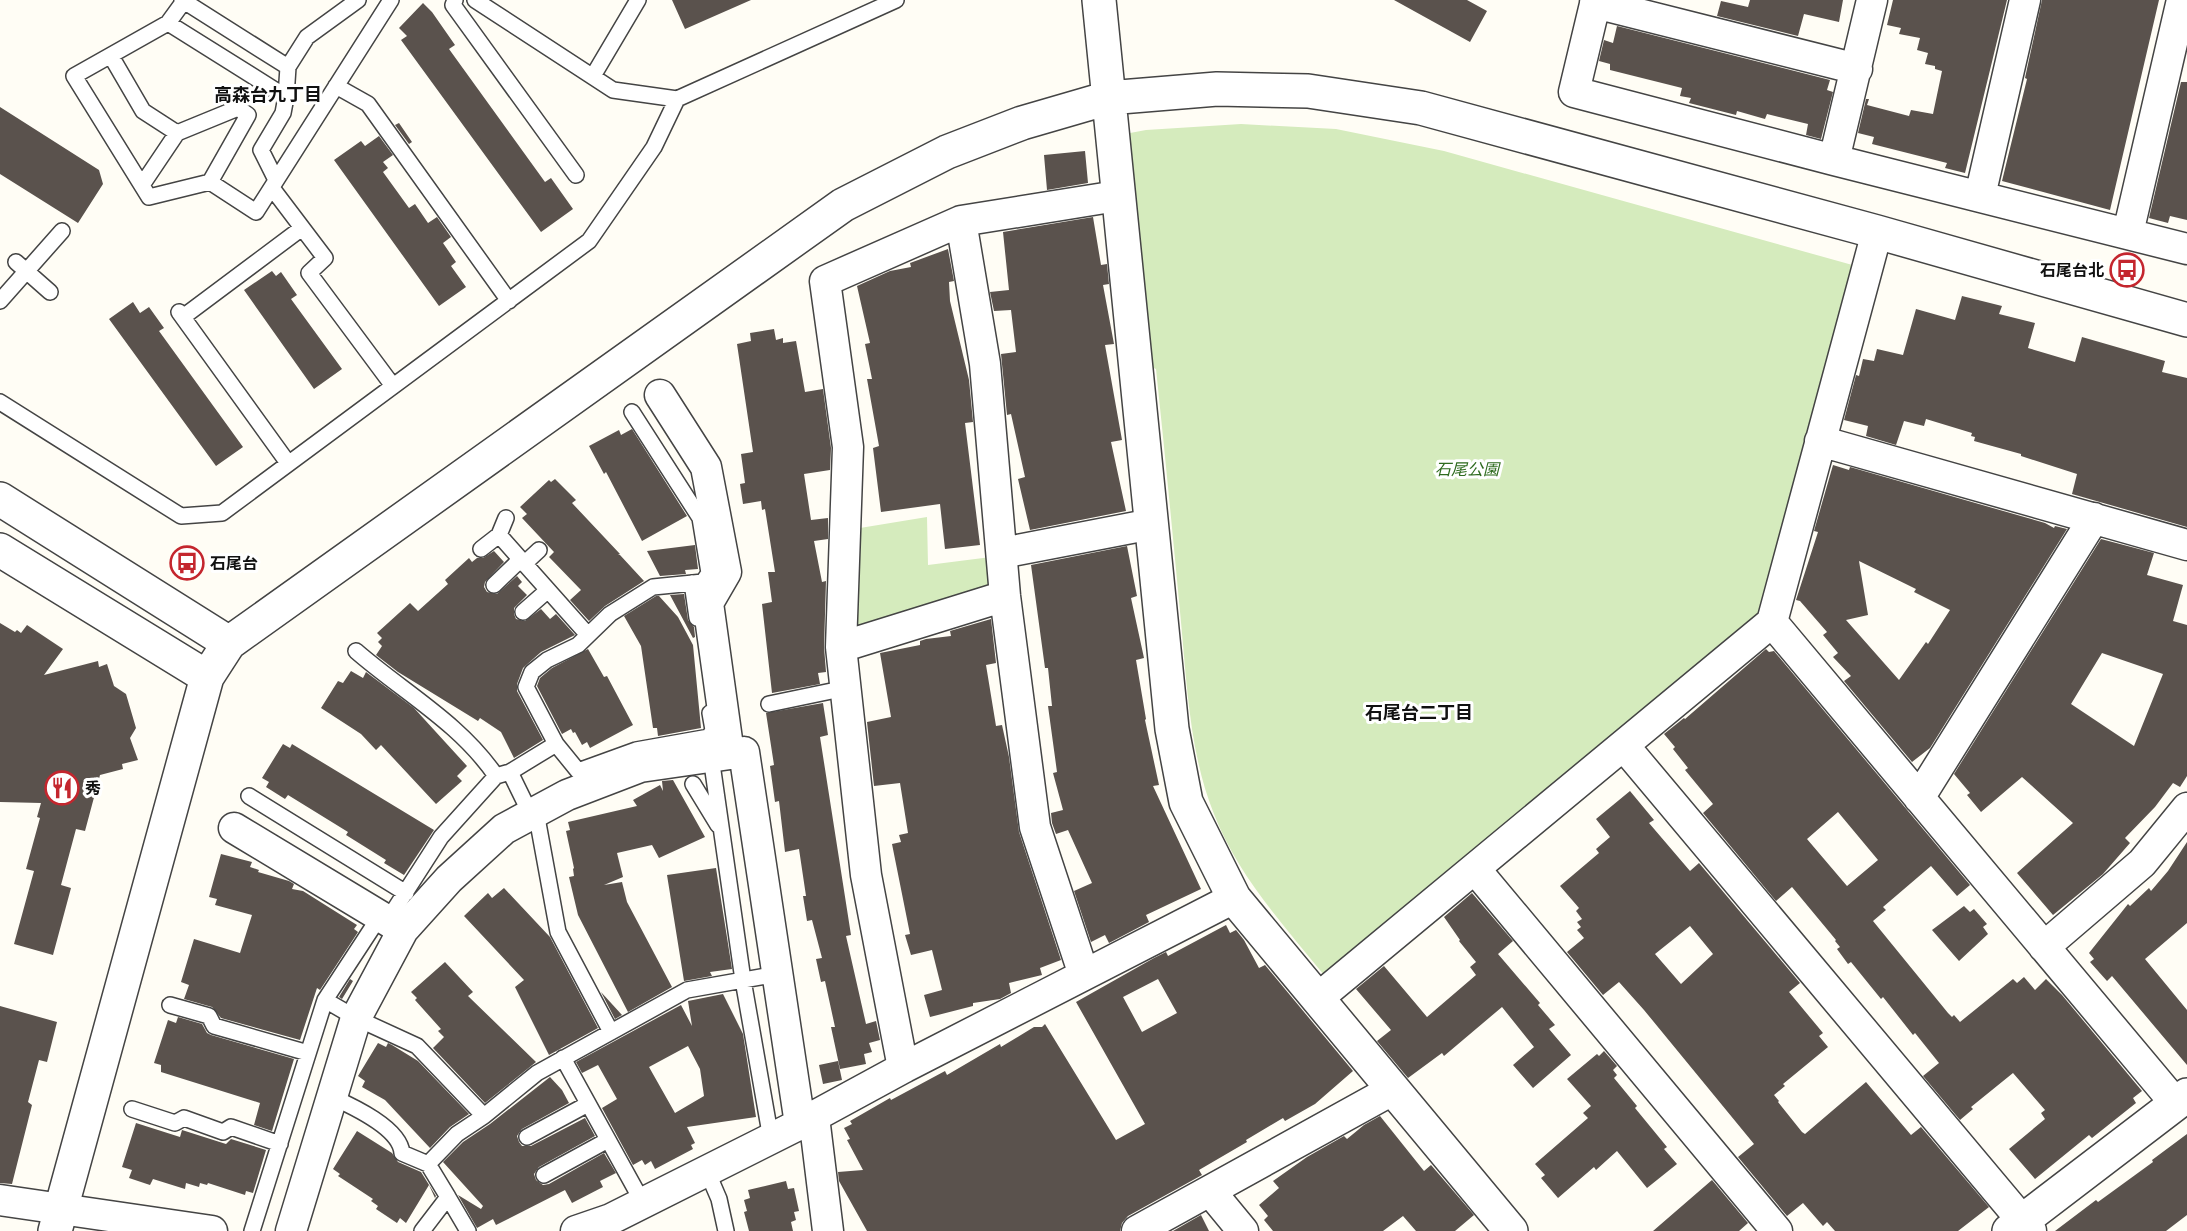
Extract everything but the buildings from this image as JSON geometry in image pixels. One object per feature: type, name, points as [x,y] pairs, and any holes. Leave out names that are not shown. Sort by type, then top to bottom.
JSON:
[{"type":"street","points":[[1098,0],[1172,729],[1186,802],[1234,898],[1511,1231]]},
{"type":"street","points":[[1834,160],[1872,0]]},
{"type":"street","points":[[1980,196],[2025,0]]},
{"type":"street","points":[[2128,233],[2182,0]]},
{"type":"street","points":[[1857,69],[1596,2],[1574,92],[2187,249]]},
{"type":"street","points":[[58,1219],[207,677],[229,643],[843,205],[947,152],[1022,123],[1108,98],[1217,89],[1308,91],[1421,108],[1877,232],[2187,320]]},
{"type":"street","points":[[903,1068],[866,875],[841,647],[848,447],[825,280],[961,221],[1118,196]]},
{"type":"street","points":[[961,221],[986,364],[1005,596],[1035,827],[1084,975]]},
{"type":"street","points":[[1317,999],[1772,622],[1877,232]]},
{"type":"street","points":[[660,395],[706,467],[726,572],[708,603],[720,756]]},
{"type":"street","points":[[1820,441],[2187,544]]},
{"type":"street","points":[[0,499],[229,643]]},
{"type":"street","points":[[1919,798],[2094,518]]},
{"type":"street","points":[[1002,553],[1152,524]]},
{"type":"street","points":[[0,550],[207,677]]},
{"type":"street","points":[[841,647],[1005,596]]},
{"type":"street","points":[[1624,746],[2021,1228],[2182,1099],[2044,947],[1772,622]]},
{"type":"street","points":[[291,1231],[356,1018],[390,922],[449,879],[504,829],[567,795],[640,767],[744,752],[778,974],[828,1231]]},
{"type":"street","points":[[2044,947],[2142,863],[2187,808]]},
{"type":"street","points":[[234,828],[390,922]]},
{"type":"street","points":[[1475,869],[1777,1231]]},
{"type":"street","points":[[576,1231],[611,1225],[644,1203],[1234,898]]},
{"type":"street","points":[[1137,1231],[1392,1090]]},
{"type":"street","points":[[1210,1191],[1243,1231]]},
{"type":"street","points":[[0,1200],[58,1219],[212,1231]]},
{"type":"lane","points":[[358,0],[307,37],[288,67],[283,113],[261,150],[274,184],[302,228],[325,258],[309,273],[393,386]]},
{"type":"lane","points":[[210,182],[256,212],[391,0]]},
{"type":"lane","points":[[455,0],[453,5],[576,175]]},
{"type":"lane","points":[[475,0],[613,90],[677,99],[896,0]]},
{"type":"lane","points":[[593,76],[638,0]]},
{"type":"lane","points":[[142,185],[177,133],[238,108],[248,115],[210,182],[149,197],[74,76],[168,24],[183,1],[288,67]]},
{"type":"lane","points":[[168,24],[286,97]]},
{"type":"lane","points":[[111,56],[143,111],[177,133]]},
{"type":"lane","points":[[336,87],[368,104],[508,301]]},
{"type":"lane","points":[[0,402],[181,516],[222,513],[590,241],[654,147],[677,99]]},
{"type":"lane","points":[[288,463],[181,314],[302,228]]},
{"type":"lane","points":[[0,301],[21,267],[62,231]]},
{"type":"lane","points":[[21,267],[50,292]]},
{"type":"lane","points":[[632,412],[700,518],[709,573],[702,582],[692,583],[653,587],[610,614],[578,645],[547,660],[532,672],[526,687],[535,708],[556,744],[578,771],[636,750],[709,737],[713,730],[692,583]]},
{"type":"lane","points":[[481,549],[499,535],[506,518]]},
{"type":"lane","points":[[499,535],[588,635]]},
{"type":"lane","points":[[494,585],[539,550]]},
{"type":"lane","points":[[523,612],[548,590]]},
{"type":"lane","points":[[356,651],[382,674],[432,709],[503,774],[533,813],[558,932],[611,1032]]},
{"type":"lane","points":[[769,704],[846,688]]},
{"type":"lane","points":[[252,1231],[325,1000],[390,922],[441,837],[503,774],[556,744]]},
{"type":"lane","points":[[720,756],[722,830],[743,980],[771,1139]]},
{"type":"lane","points":[[693,784],[722,830]]},
{"type":"lane","points":[[249,796],[406,893]]},
{"type":"lane","points":[[428,1164],[457,1134],[484,1116],[537,1073],[687,990],[778,974]]},
{"type":"lane","points":[[325,1000],[356,1018],[417,1046],[484,1116]]},
{"type":"lane","points":[[170,1005],[209,1016],[214,1026],[308,1053]]},
{"type":"lane","points":[[563,1058],[644,1203]]},
{"type":"lane","points":[[332,1097],[380,1123],[401,1145],[402,1153],[428,1164],[468,1231]]},
{"type":"lane","points":[[527,1137],[588,1104]]},
{"type":"lane","points":[[132,1109],[175,1123],[184,1118],[223,1132],[231,1127],[280,1144]]},
{"type":"lane","points":[[544,1175],[608,1140]]},
{"type":"lane","points":[[706,1171],[719,1199],[726,1231]]},
{"type":"lane","points":[[422,1231],[448,1197]]},
{"type":"green space","name":"石尾公園","points":[[1241,124],[1336,129],[1444,151],[1856,266],[1764,608],[1756,619],[1324,975],[1249,879],[1224,837],[1206,791],[1191,720],[1156,369],[1151,367],[1130,133]]},
{"type":"green space","points":[[927,517],[928,565],[991,557],[994,592],[856,633],[860,528]]},
{"type":"place","name":"石尾台北","points":[[2127,270]]},
{"type":"place","name":"石尾台","points":[[187,563]]},
{"type":"place","name":"秀","points":[[62,788]]},
{"type":"district","name":"高森台九丁目","points":[[268,95]]},
{"type":"district","name":"石尾台二丁目","points":[[1419,713]]}]
